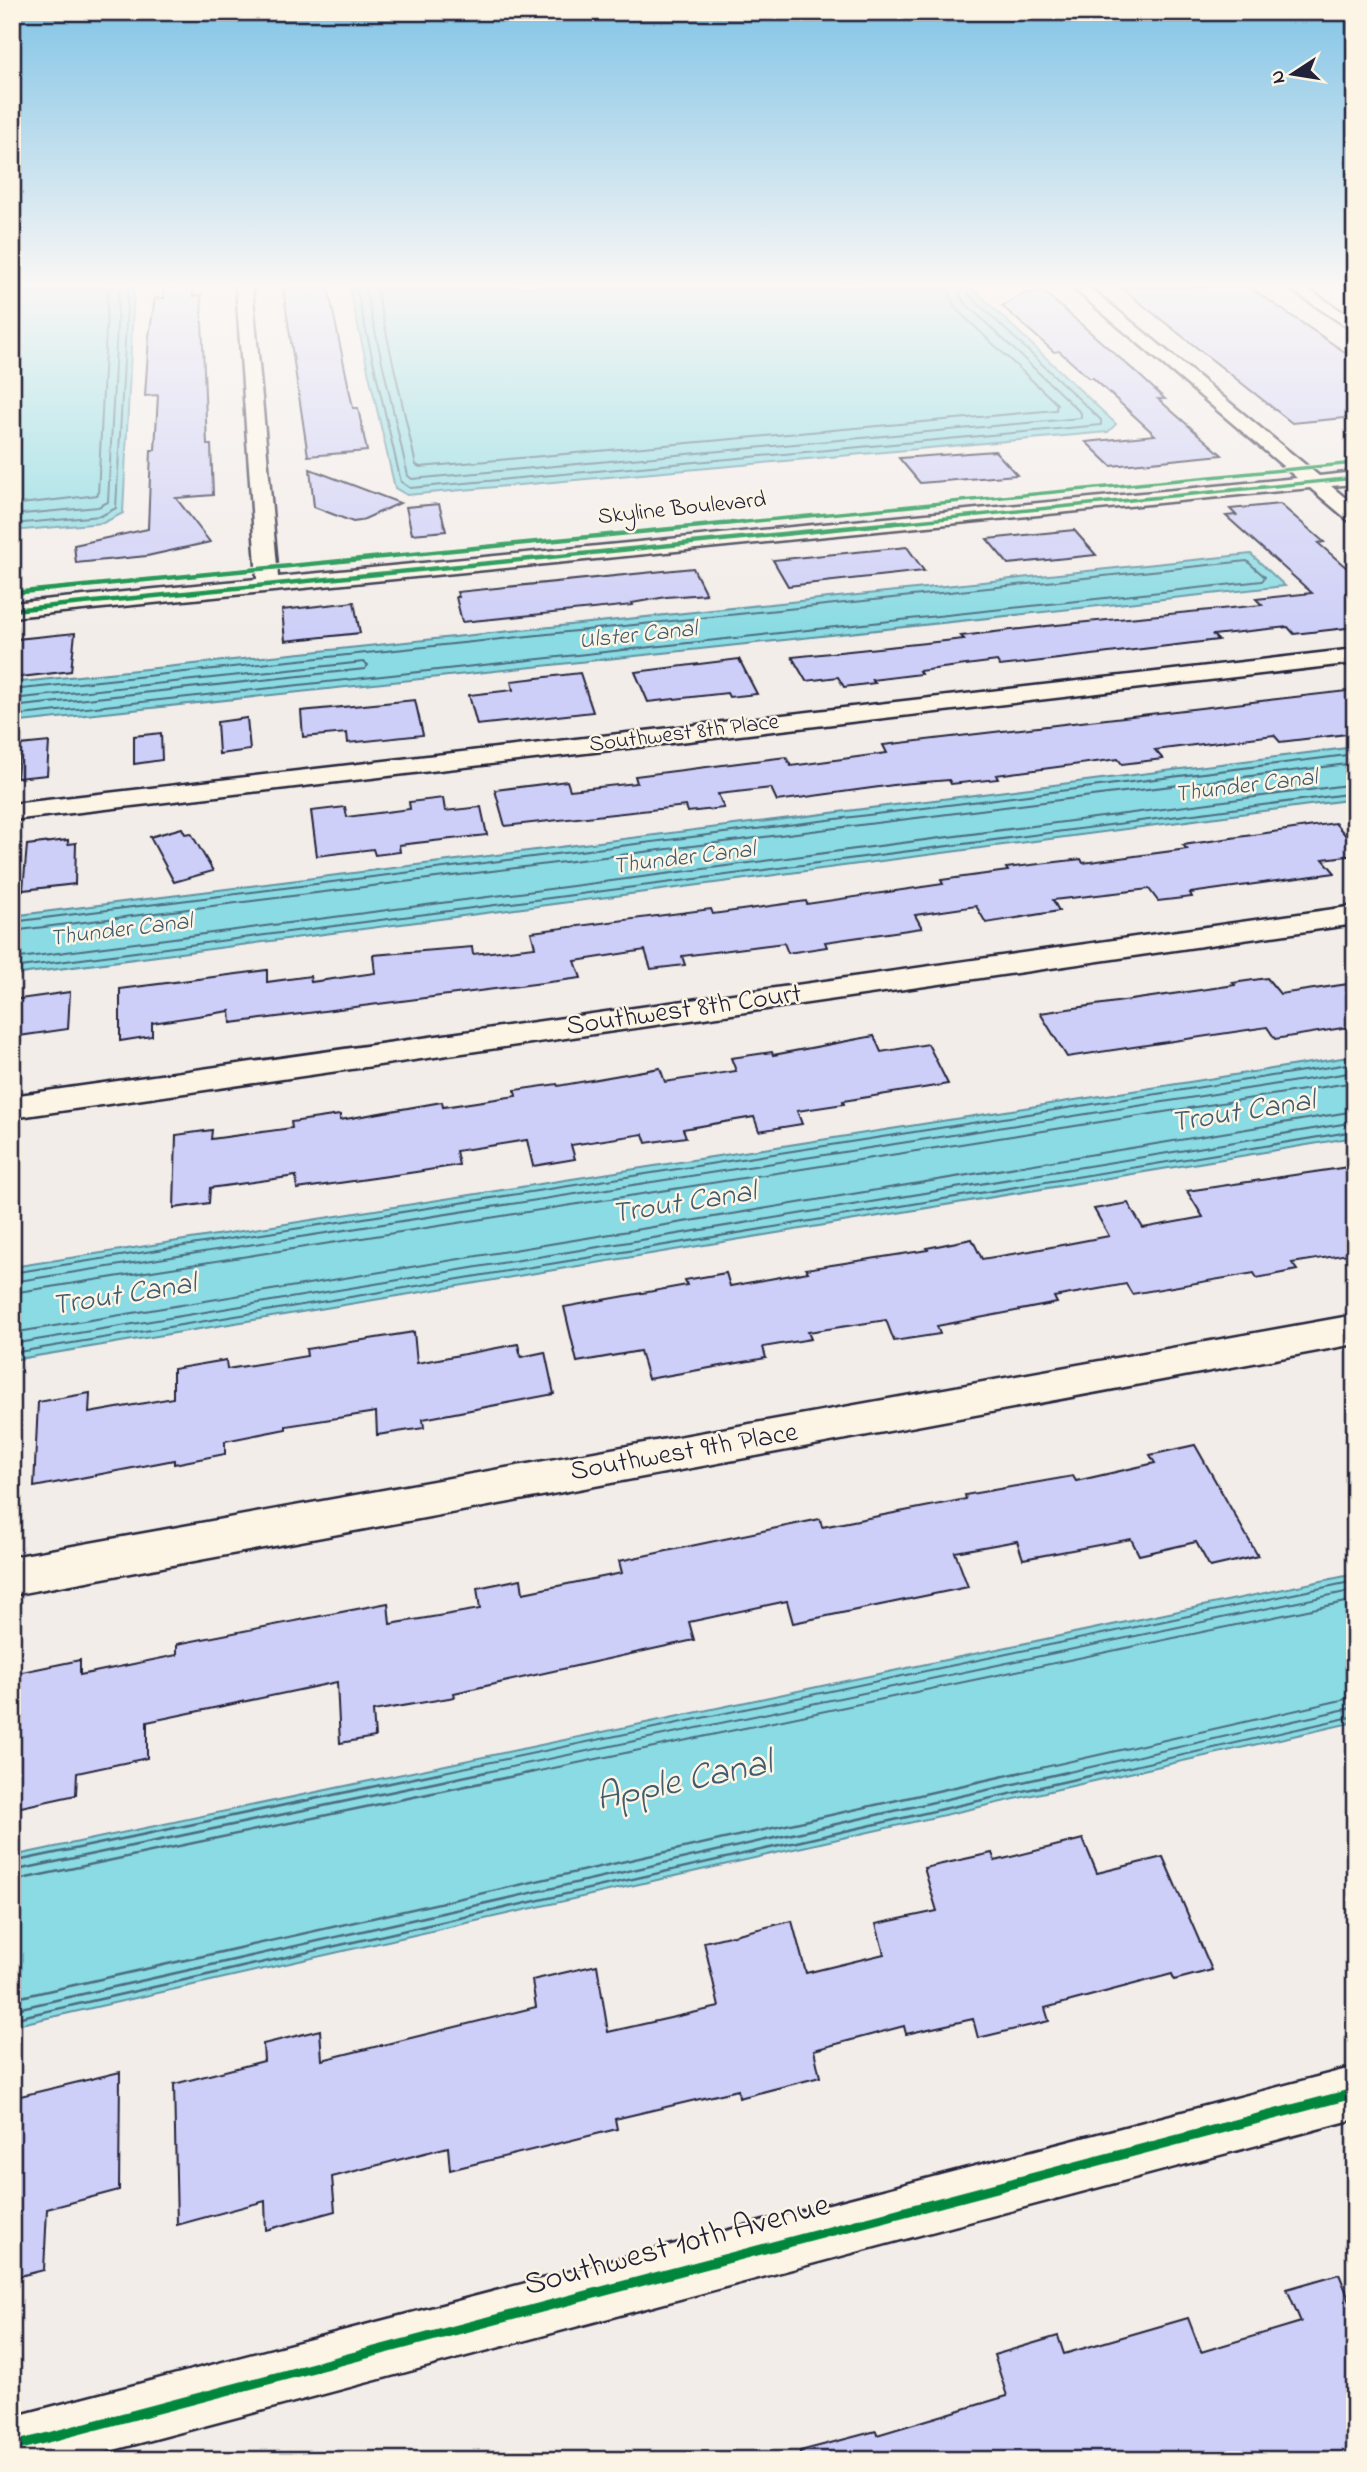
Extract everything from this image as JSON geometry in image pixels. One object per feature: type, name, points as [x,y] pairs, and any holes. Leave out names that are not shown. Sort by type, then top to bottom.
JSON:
[{"type":"street","points":[[254,402],[268,577]]},
{"type":"street","points":[[1218,402],[1355,516]]},
{"type":"street","name":"Skyline Boulevard","points":[[1306,476],[1355,463]]},
{"type":"street","name":"Skyline Boulevard","points":[[12,610],[268,577],[1306,476],[1355,478]]},
{"type":"street","name":"Skyline Boulevard","points":[[12,593],[268,577]]},
{"type":"street","name":"Southwest 8th Place","points":[[12,812],[1355,656]]},
{"type":"street","name":"Southwest 8th Court","points":[[12,1107],[1355,915]]},
{"type":"street","name":"Southwest 9th Place","points":[[12,1576],[1355,1329]]},
{"type":"street","name":"Southwest 10th Avenue","points":[[12,2447],[1355,2093]]},
{"type":"water","points":[[12,402],[128,402],[123,513],[103,523],[12,531]]},
{"type":"water","points":[[375,402],[1093,402],[1116,424],[1108,432],[407,495],[395,488]]},
{"type":"water","name":"Ulster Canal","points":[[1251,554],[1285,586],[12,723],[12,683]]},
{"type":"water","name":"Thunder Canal","points":[[1355,747],[1355,799],[12,975],[12,916]]},
{"type":"water","name":"Trout Canal","points":[[1355,1056],[1355,1137],[12,1360],[12,1267]]},
{"type":"water","name":"Apple Canal","points":[[1355,1574],[1355,1722],[12,2026],[12,1856]]},
{"type":"building","points":[[158,402],[205,402],[207,445],[211,445],[213,495],[176,498],[210,542],[147,556],[76,563],[74,545],[148,529],[151,450],[155,450]]},
{"type":"building","points":[[300,402],[352,402],[353,408],[358,408],[367,451],[308,456]]},
{"type":"building","points":[[1119,402],[1162,402],[1222,455],[1111,466],[1086,442],[1155,435]]},
{"type":"building","points":[[1266,402],[1355,402],[1355,417],[1292,423]]},
{"type":"building","points":[[995,451],[1017,475],[920,483],[899,458]]},
{"type":"building","points":[[310,469],[400,503],[353,522],[314,507]]},
{"type":"building","points":[[439,504],[446,531],[412,534],[406,507]]},
{"type":"building","points":[[1280,504],[1324,542],[1318,543],[1355,575],[1355,627],[1294,634],[1288,627],[1213,635],[1218,640],[1000,666],[997,661],[919,671],[921,674],[872,680],[875,683],[844,687],[838,677],[806,681],[792,657],[964,639],[961,636],[1046,626],[1262,605],[1256,599],[1312,593],[1226,516],[1236,515],[1230,509]]},
{"type":"building","points":[[1074,530],[1096,555],[1008,564],[987,539]]},
{"type":"building","points":[[907,547],[924,571],[788,586],[773,560]]},
{"type":"building","points":[[693,568],[706,594],[666,597],[632,603],[633,605],[462,622],[456,597],[459,597],[457,592]]},
{"type":"building","points":[[354,602],[360,633],[285,641],[282,610]]},
{"type":"building","points":[[75,633],[71,671],[12,678],[17,639]]},
{"type":"building","points":[[739,659],[757,694],[729,697],[727,693],[648,702],[635,672]]},
{"type":"building","points":[[580,673],[593,712],[477,725],[469,695],[513,690],[511,681]]},
{"type":"building","points":[[1355,690],[1355,733],[1280,742],[1274,735],[1155,750],[1163,759],[1122,764],[1118,759],[996,775],[998,779],[951,784],[949,780],[901,784],[777,801],[771,788],[718,794],[724,808],[688,812],[686,806],[505,826],[495,790],[567,781],[570,790],[637,783],[635,776],[786,757],[791,766],[887,753],[883,745]]},
{"type":"building","points":[[415,700],[423,735],[348,743],[347,733],[303,737],[301,711]]},
{"type":"building","points":[[247,718],[250,750],[219,754],[217,722]]},
{"type":"building","points":[[161,733],[162,760],[134,764],[134,736]]},
{"type":"building","points":[[49,742],[47,775],[17,778],[20,745]]},
{"type":"building","points":[[443,798],[445,811],[481,807],[487,835],[399,845],[400,852],[375,855],[373,849],[317,856],[311,811],[345,807],[347,817],[410,809],[409,802]]},
{"type":"building","points":[[1335,823],[1355,846],[1355,855],[1323,859],[1335,873],[1190,893],[1192,897],[1158,901],[1149,889],[1053,900],[1059,911],[986,923],[976,906],[915,915],[922,928],[825,942],[827,947],[788,953],[784,943],[682,956],[685,965],[651,969],[645,950],[575,961],[581,978],[231,1023],[230,1011],[152,1023],[152,1036],[120,1041],[120,989],[267,970],[267,982],[310,976],[311,982],[375,973],[373,955],[472,947],[473,954],[535,947],[531,932],[711,909],[713,914],[806,901],[807,904],[943,884],[941,880],[1008,871],[1006,868],[1081,859],[1083,863],[1187,849],[1183,845]]},
{"type":"building","points":[[182,828],[185,834],[191,833],[213,871],[174,882],[150,837]]},
{"type":"building","points":[[68,840],[68,844],[76,843],[75,884],[23,890],[27,845]]},
{"type":"building","points":[[1267,978],[1280,994],[1355,983],[1355,1026],[1275,1039],[1267,1027],[1067,1057],[1040,1013],[1235,985],[1233,983]]},
{"type":"building","points":[[70,992],[68,1029],[12,1037],[12,1000]]},
{"type":"building","points":[[874,1036],[881,1052],[928,1044],[948,1084],[797,1111],[802,1124],[759,1131],[754,1117],[683,1129],[686,1137],[646,1143],[643,1134],[571,1145],[575,1159],[533,1166],[527,1140],[456,1151],[459,1165],[416,1172],[297,1189],[296,1176],[210,1188],[209,1203],[174,1208],[176,1135],[212,1130],[211,1139],[292,1128],[291,1122],[340,1115],[340,1120],[442,1102],[443,1107],[516,1096],[515,1090],[558,1086],[660,1068],[665,1082],[736,1071],[731,1058],[772,1052],[773,1055]]},
{"type":"building","points":[[1355,1166],[1355,1253],[1292,1263],[1297,1270],[1257,1278],[1254,1273],[1132,1294],[1126,1284],[1054,1297],[1057,1303],[937,1326],[940,1334],[894,1341],[886,1320],[808,1332],[811,1339],[763,1347],[766,1358],[648,1379],[640,1351],[577,1362],[564,1307],[687,1285],[685,1280],[726,1273],[730,1286],[808,1272],[806,1269],[928,1250],[927,1248],[972,1239],[982,1259],[1030,1251],[1109,1236],[1094,1209],[1128,1203],[1143,1228],[1203,1217],[1187,1191]]},
{"type":"building","points":[[414,1332],[417,1363],[518,1344],[521,1357],[545,1352],[554,1394],[423,1419],[424,1428],[377,1435],[376,1412],[286,1426],[286,1429],[225,1441],[225,1454],[174,1464],[174,1460],[34,1487],[38,1402],[90,1393],[89,1413],[173,1398],[173,1369],[226,1360],[227,1369],[307,1356],[306,1349]]},
{"type":"building","points":[[1195,1445],[1258,1556],[1210,1567],[1196,1542],[1139,1555],[1131,1539],[1023,1559],[1017,1541],[955,1552],[968,1587],[793,1623],[787,1601],[689,1622],[694,1640],[454,1693],[455,1697],[373,1711],[375,1737],[340,1743],[337,1682],[147,1722],[147,1758],[77,1773],[76,1795],[12,1809],[12,1674],[80,1660],[80,1675],[177,1655],[177,1644],[388,1603],[390,1624],[480,1609],[477,1588],[521,1579],[523,1593],[622,1573],[619,1561],[820,1519],[822,1527],[966,1499],[965,1495],[1073,1476],[1076,1481],[1155,1463],[1150,1455]]},
{"type":"building","points":[[1083,1839],[1097,1873],[1163,1857],[1212,1970],[1174,1980],[1172,1974],[1045,2008],[1049,2021],[978,2038],[973,2019],[906,2034],[904,2026],[814,2050],[820,2077],[739,2098],[738,2090],[615,2119],[617,2129],[450,2170],[448,2147],[332,2177],[335,2211],[266,2230],[265,2201],[177,2225],[174,2084],[264,2061],[263,2044],[320,2030],[322,2060],[536,2007],[532,1980],[597,1965],[608,2032],[719,2007],[704,1942],[792,1921],[806,1973],[884,1954],[876,1924],[937,1911],[924,1868],[992,1853],[995,1861]]},
{"type":"building","points":[[120,2072],[119,2190],[47,2209],[44,2270],[12,2278],[12,2098]]},
{"type":"building","points":[[1339,2274],[1355,2313],[1355,2460],[801,2460],[800,2451],[876,2431],[877,2435],[1007,2396],[994,2355],[1058,2336],[1064,2354],[1188,2318],[1201,2352],[1301,2322],[1287,2289]]},
{"type":"cycle path","points":[[12,593],[1355,463]]},
{"type":"cycle path","points":[[12,610],[1355,478]]},
{"type":"cycle path","points":[[12,2447],[1355,2093]]}]
